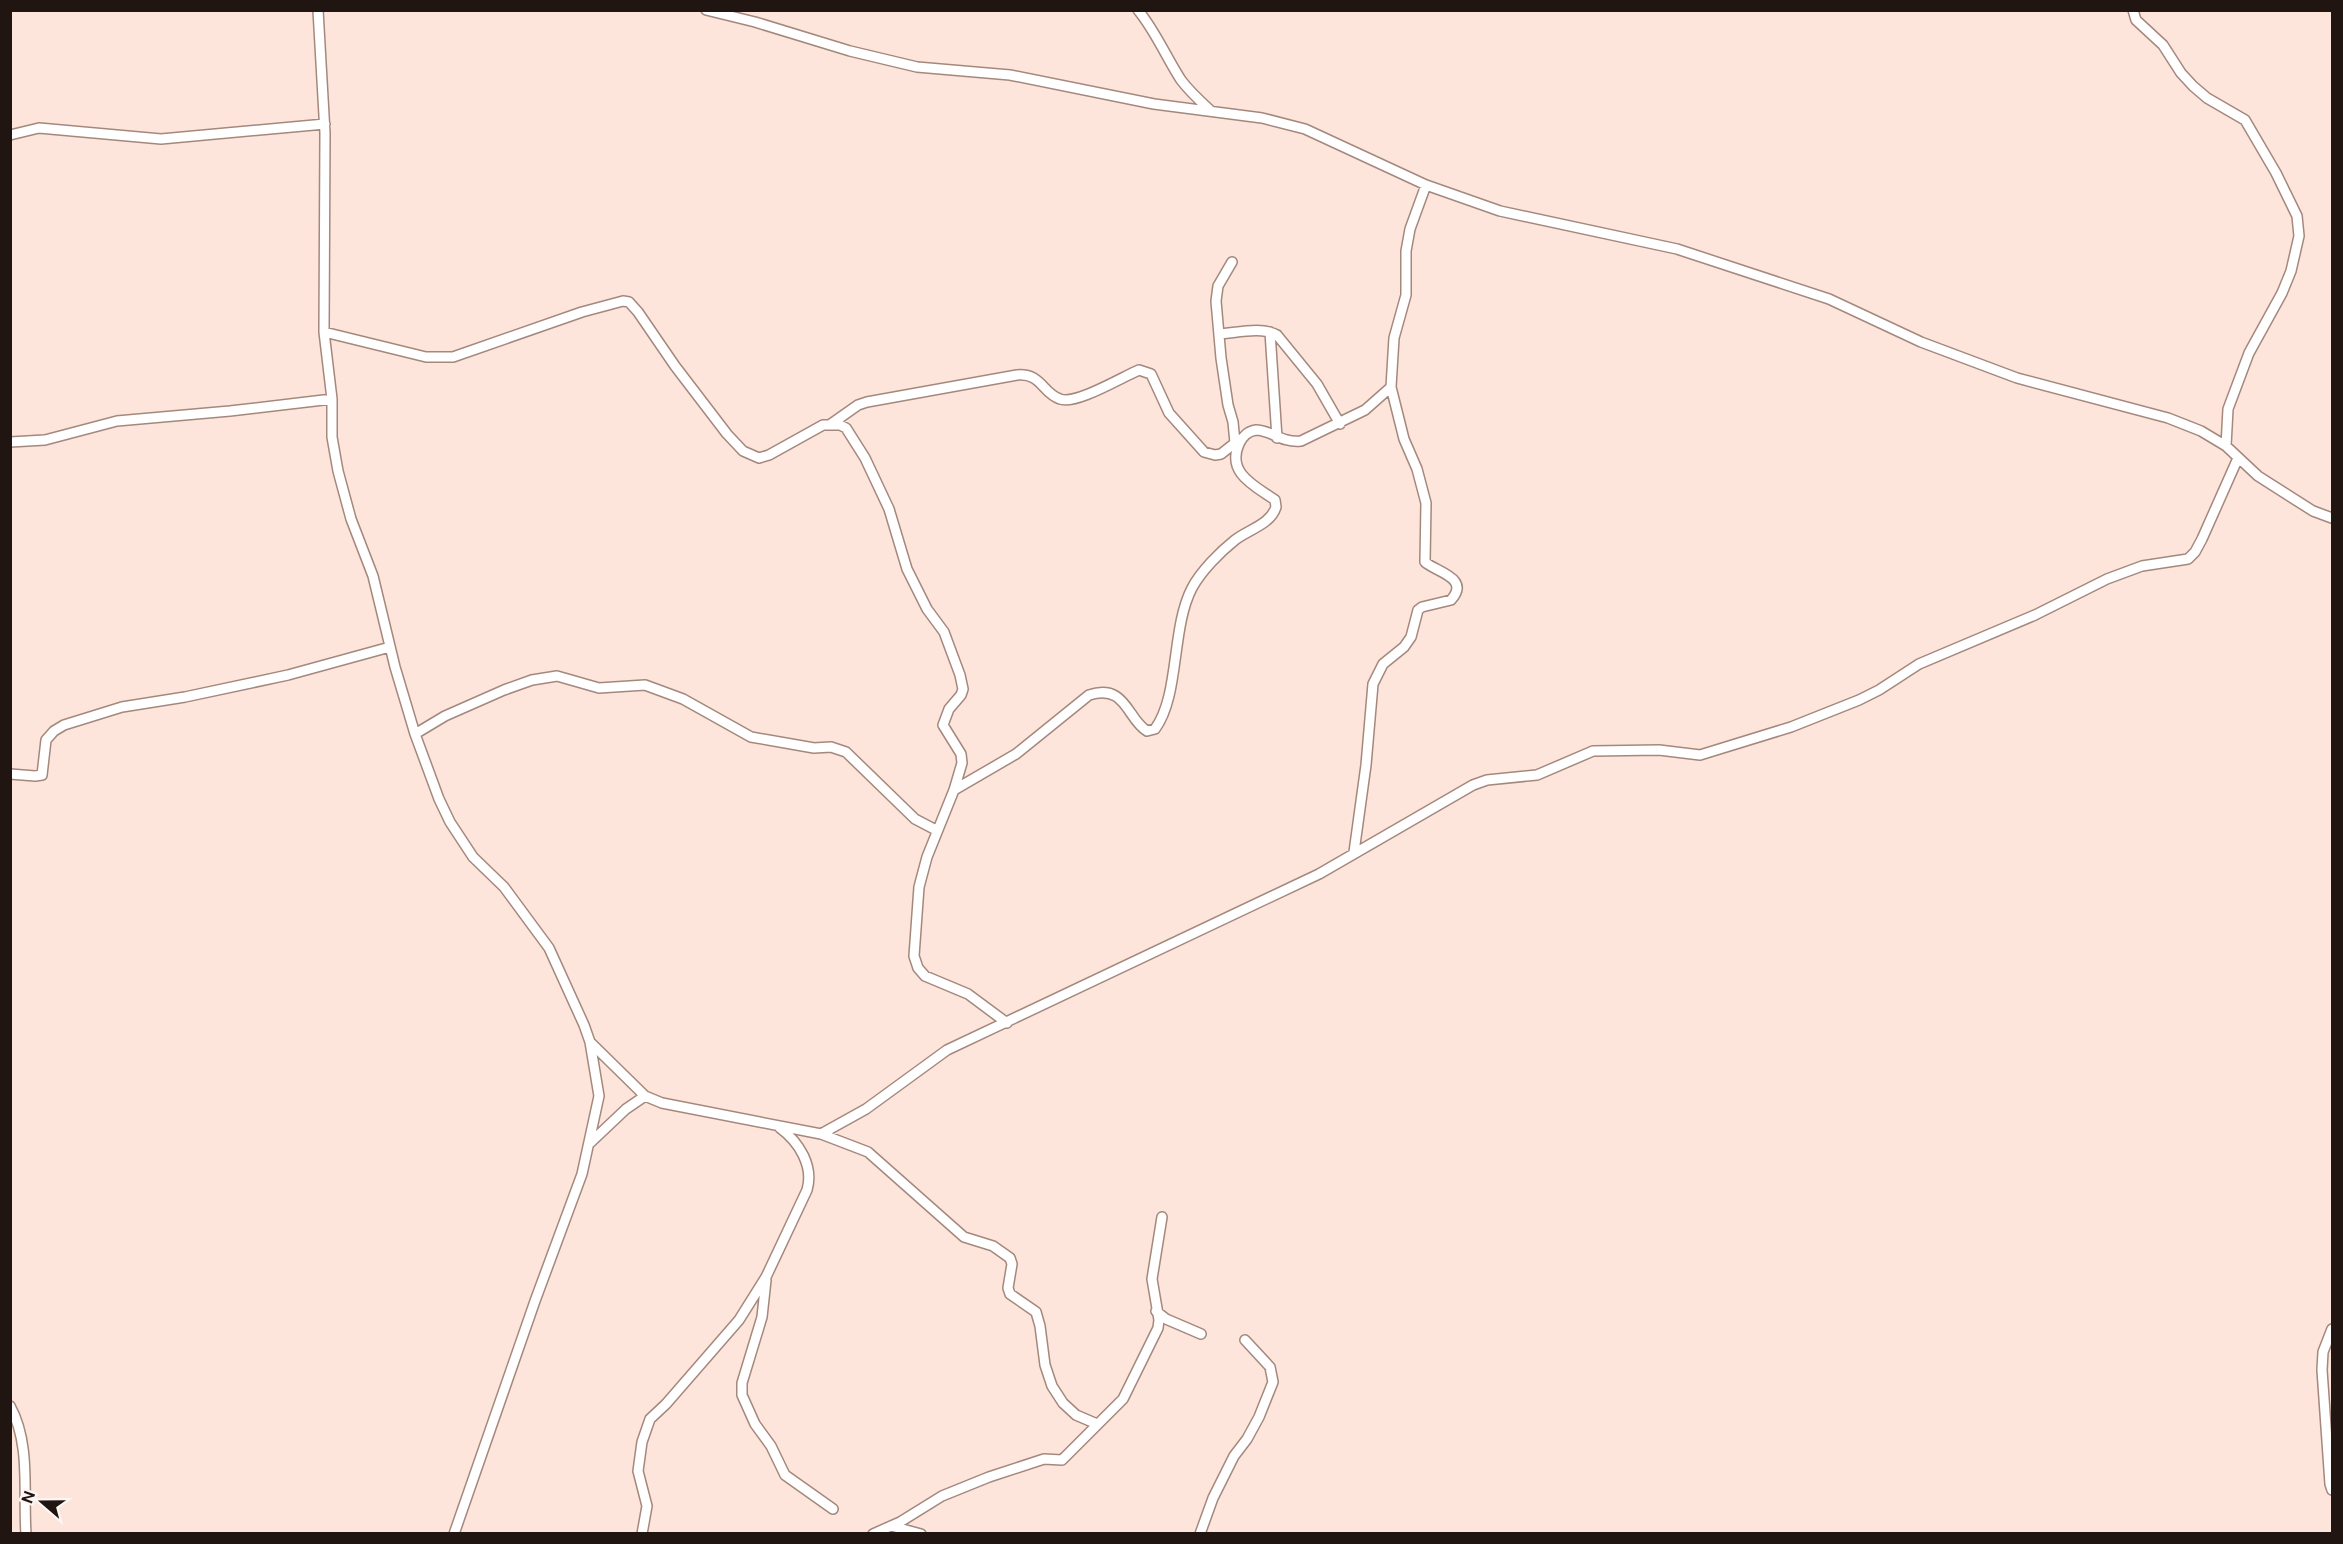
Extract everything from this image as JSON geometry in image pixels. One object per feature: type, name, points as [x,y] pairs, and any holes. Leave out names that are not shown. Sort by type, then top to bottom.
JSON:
[{"type":"street","points":[[318,10],[325,124],[324,332],[332,399],[332,437],[338,471],[351,519],[373,576],[390,647],[415,734],[450,822],[473,857],[504,887],[549,948],[576,1005],[590,1042],[599,1096],[582,1174],[454,1533]]},
{"type":"street","points":[[706,10],[916,67],[988,72],[1154,104],[1262,118],[1305,129],[1426,184],[1500,211],[1677,249],[1829,299],[1921,342],[2017,378],[2168,418],[2201,431],[2226,446],[2258,476],[2313,511],[2332,518]]},
{"type":"street","points":[[1138,10],[1157,36],[1180,78],[1192,94],[1211,111]]},
{"type":"street","points":[[2133,10],[2136,20],[2163,45],[2181,73],[2193,86],[2207,98],[2245,120],[2297,216],[2299,236],[2291,271],[2282,293],[2249,353],[2228,409],[2226,446]]},
{"type":"street","points":[[10,135],[39,128],[161,139],[325,124]]},
{"type":"street","points":[[1354,852],[1366,765],[1371,694],[1377,674],[1383,664],[1411,637],[1418,610],[1451,600],[1456,589],[1455,581],[1451,576],[1430,567],[1425,562],[1426,503],[1417,469],[1404,439],[1391,387],[1394,338],[1406,296],[1406,251],[1410,229],[1426,184]]},
{"type":"street","points":[[954,790],[1016,754],[1089,695],[1096,693],[1115,696],[1130,708],[1142,728],[1147,731],[1155,729],[1163,713],[1176,653],[1179,626],[1193,585],[1225,549],[1269,520],[1276,507],[1275,500],[1240,474],[1235,459],[1238,440],[1228,405],[1221,358],[1217,290],[1232,262]]},
{"type":"street","points":[[324,332],[426,357],[453,357],[582,312],[623,301],[629,303],[638,312],[675,366],[742,451],[759,458],[769,455],[823,425],[831,424],[846,428],[865,458],[889,509],[907,569],[927,609],[944,632],[963,689],[961,695],[949,709],[943,724],[962,754],[961,771],[936,830],[919,886],[914,956],[918,968],[925,976],[968,994],[1008,1023]]},
{"type":"street","points":[[1219,334],[1270,332],[1277,335],[1317,384],[1340,424]]},
{"type":"street","points":[[1270,332],[1277,438]]},
{"type":"street","points":[[831,424],[858,405],[926,390],[1024,374],[1036,378],[1060,399],[1072,400],[1125,376],[1144,371],[1151,374],[1156,382],[1169,413],[1204,452],[1218,455],[1255,430],[1291,442],[1301,441],[1365,410],[1391,387]]},
{"type":"street","points":[[10,442],[45,440],[117,421],[332,399]]},
{"type":"street","points":[[821,1134],[866,1108],[947,1050],[1319,874],[1473,785],[1487,780],[1537,775],[1593,751],[1659,750],[1700,755],[1791,727],[1859,700],[1880,690],[1919,663],[2036,615],[2114,576],[2142,566],[2188,559],[2202,539],[2238,458]]},
{"type":"street","points":[[10,774],[42,775],[46,740],[64,725],[122,707],[185,697],[288,675],[390,647]]},
{"type":"street","points":[[415,734],[445,716],[532,680],[565,677],[599,688],[645,685],[683,699],[751,737],[813,748],[831,747],[846,752],[915,819],[936,830]]},
{"type":"street","points":[[590,1042],[645,1096],[662,1103],[821,1134],[868,1152],[964,1238],[993,1246],[1010,1258],[1012,1264],[1008,1288],[1010,1294],[1036,1312],[1045,1365],[1052,1386],[1063,1403],[1076,1415],[1097,1424]]},
{"type":"street","points":[[590,1144],[626,1109],[645,1096]]},
{"type":"street","points":[[642,1533],[647,1506],[638,1467],[647,1424],[739,1320],[766,1277],[810,1180],[809,1170],[799,1145],[794,1138],[778,1126]]},
{"type":"street","points":[[873,1533],[916,1513],[942,1496],[989,1477],[1044,1459],[1062,1460],[1123,1399],[1158,1328],[1159,1320],[1152,1278],[1162,1217]]},
{"type":"street","points":[[766,1277],[762,1317],[742,1383],[742,1395],[755,1424],[771,1446],[785,1475],[833,1509]]},
{"type":"street","points":[[1156,1311],[1201,1334]]},
{"type":"street","points":[[2332,1329],[2323,1352],[2322,1370],[2332,1490]]},
{"type":"street","points":[[1200,1533],[1212,1498],[1234,1456],[1259,1417],[1273,1382],[1270,1367],[1245,1340]]},
{"type":"street","points":[[10,1406],[20,1434],[26,1497],[26,1533]]},
{"type":"street","points":[[891,1526],[921,1533]]}]
